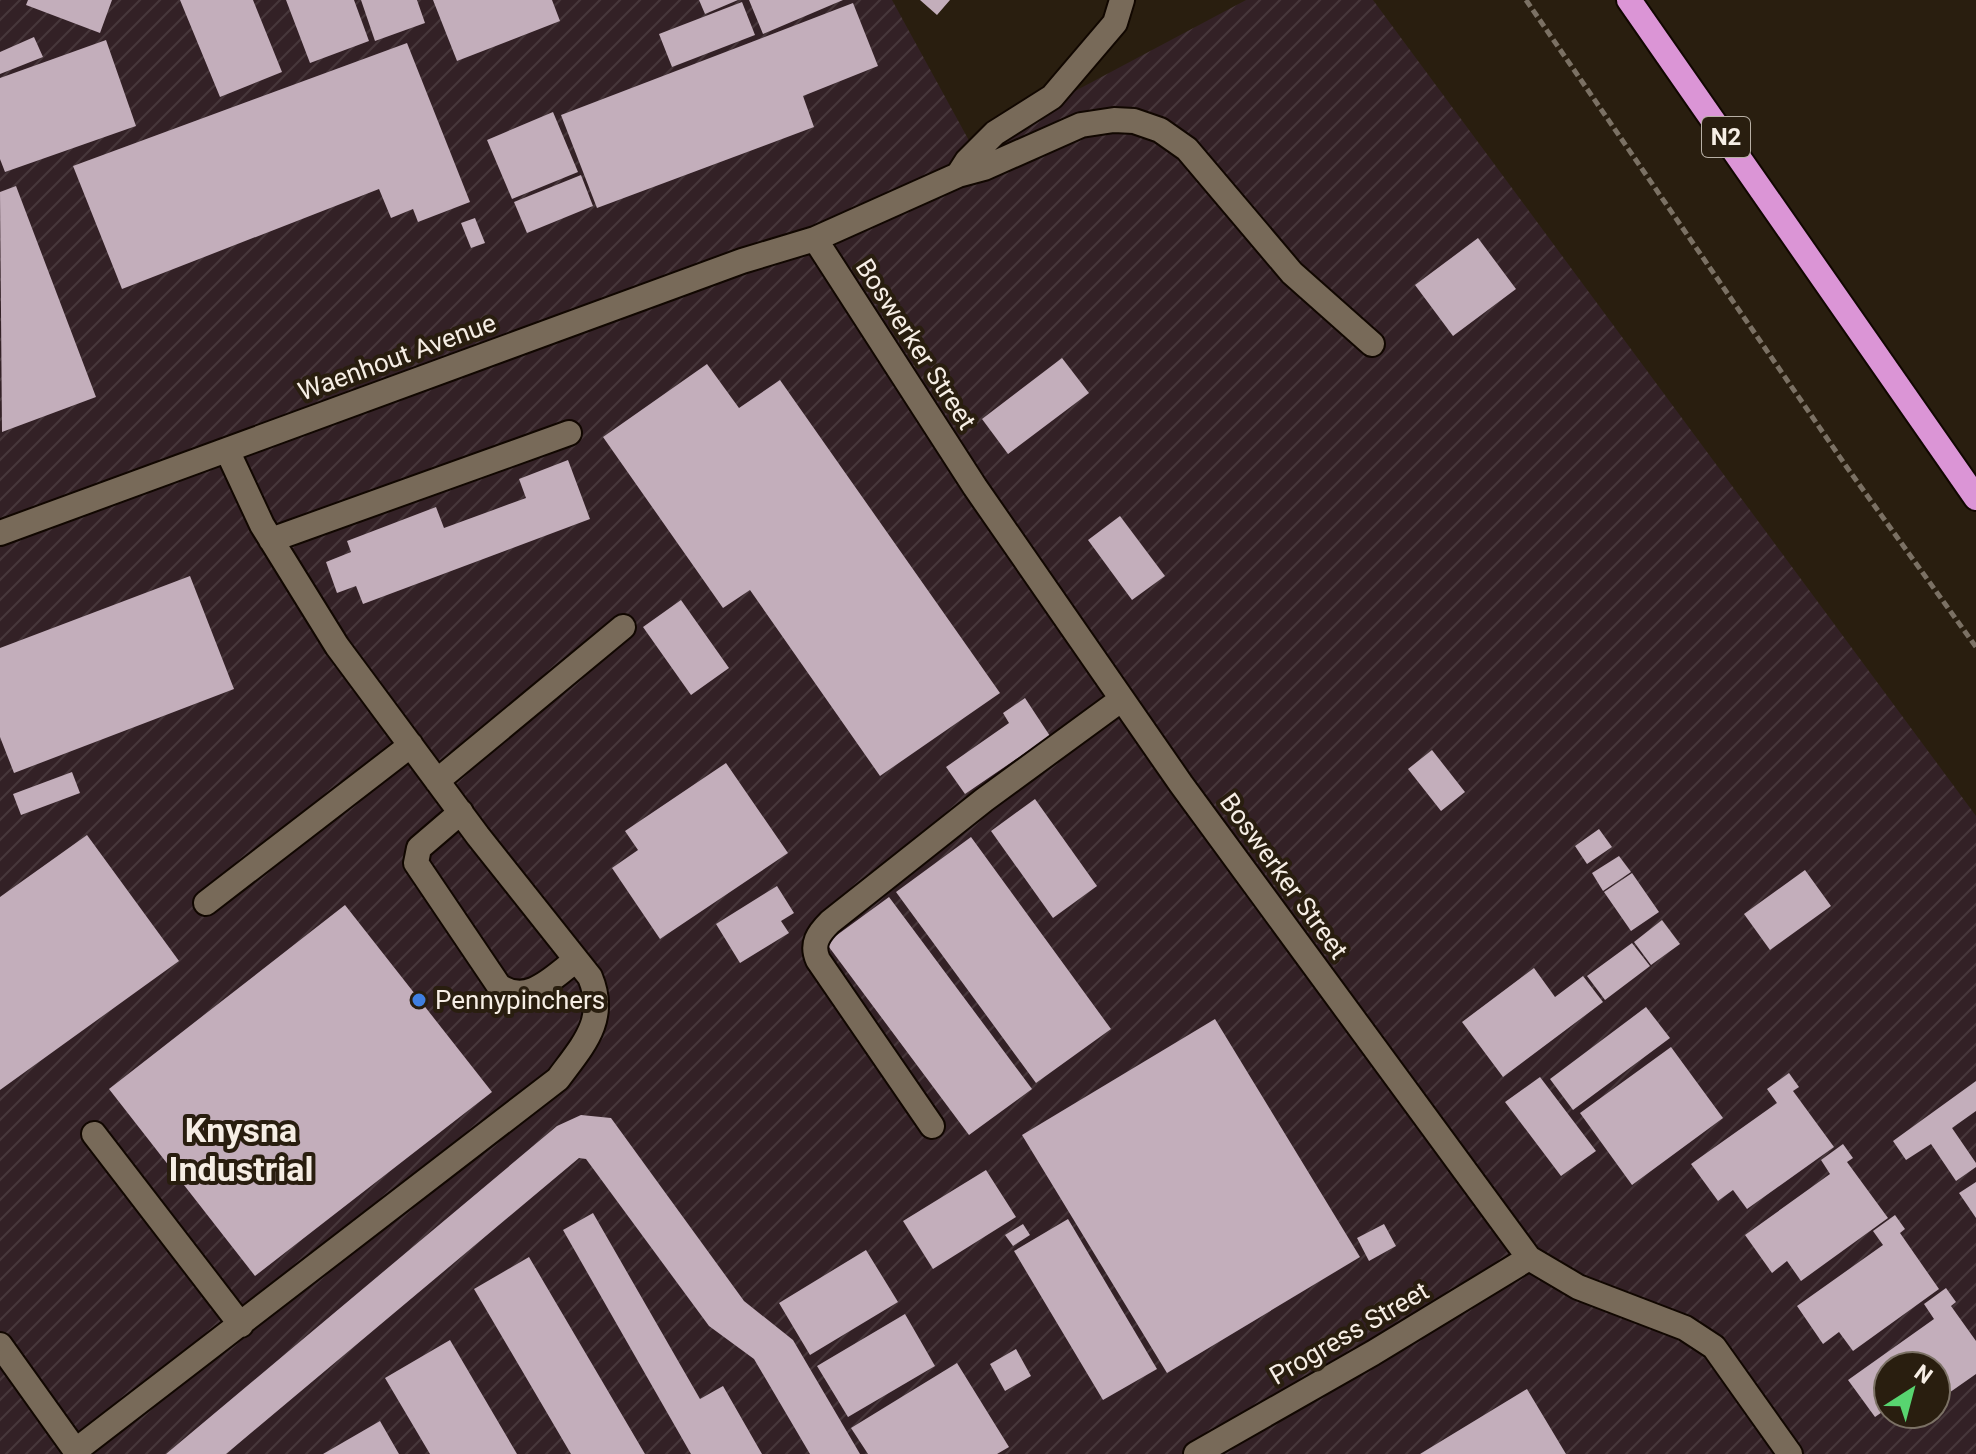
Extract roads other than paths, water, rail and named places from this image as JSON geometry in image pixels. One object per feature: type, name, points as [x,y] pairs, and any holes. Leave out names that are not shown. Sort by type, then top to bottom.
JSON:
[{"type":"highway","name":"N2","points":[[1629,0],[1976,498]]},
{"type":"street","points":[[958,175],[967,161],[995,133],[1052,97],[1115,23],[1122,0]]},
{"type":"street","name":"Waenhout Avenue","points":[[0,533],[742,261],[815,239],[958,175],[984,168],[1081,125],[1114,120],[1134,121],[1160,130],[1187,149],[1292,273],[1372,344]]},
{"type":"street","name":"Boswerker Street","points":[[815,239],[975,487],[1181,784],[1529,1258],[1578,1287],[1685,1328],[1714,1347],[1790,1454]]},
{"type":"street","points":[[271,540],[569,433]]},
{"type":"street","points":[[0,1345],[76,1452],[558,1079],[583,1044],[597,1014],[597,994],[590,977],[437,781],[337,646],[271,540],[227,450]]},
{"type":"street","points":[[437,781],[623,627]]},
{"type":"street","points":[[932,1126],[818,960],[814,950],[816,940],[830,922],[984,800],[1122,699]]},
{"type":"street","points":[[206,903],[411,745]]},
{"type":"street","points":[[461,812],[419,848],[416,863],[499,986],[515,994],[529,994],[576,960]]},
{"type":"street","points":[[94,1134],[241,1325]]},
{"type":"street","name":"Progress Street","points":[[1196,1454],[1373,1353],[1529,1258]]},
{"type":"place","name":"Pennypinchers","points":[[419,1000]]},
{"type":"district","name":"Knysna Industrial","points":[[241,1150]]}]
